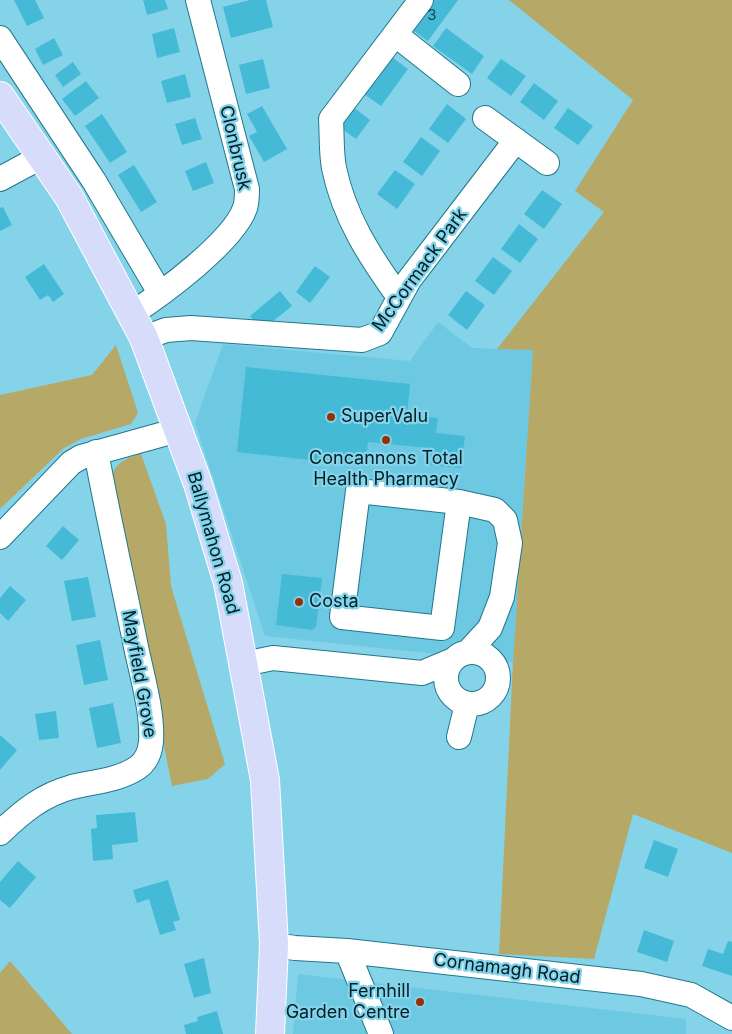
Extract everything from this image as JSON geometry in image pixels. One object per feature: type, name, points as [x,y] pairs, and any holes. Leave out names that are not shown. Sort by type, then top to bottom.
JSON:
[{"type":"main road","name":"Ballymahon Road","points":[[0,96],[69,197],[144,338],[198,484],[228,584],[265,780],[274,945],[270,1034]]},
{"type":"street","name":"Clonbrusk","points":[[132,314],[216,246],[245,210],[247,202],[247,189],[198,0]]},
{"type":"street","points":[[398,297],[368,253],[344,204],[334,167],[331,119],[421,0]]},
{"type":"street","points":[[396,35],[458,84]]},
{"type":"street","points":[[0,38],[94,181],[160,293]]},
{"type":"street","points":[[485,118],[547,163]]},
{"type":"street","name":"McCormack Park","points":[[144,338],[166,330],[191,328],[362,340],[380,333],[398,297],[516,140]]},
{"type":"street","points":[[0,179],[41,158]]},
{"type":"street","points":[[0,537],[71,463],[87,454],[178,430]]},
{"type":"street","name":"Mayfield Grove","points":[[0,833],[31,804],[71,788],[114,778],[137,768],[145,761],[151,747],[151,725],[142,674],[96,452]]},
{"type":"street","points":[[244,664],[273,658],[422,673],[458,698],[480,703],[494,692],[498,675],[490,660],[490,628],[502,596],[510,542],[505,520],[495,510],[459,502],[358,491],[342,617],[442,628],[459,502]]},
{"type":"street","points":[[460,737],[458,698],[445,675],[460,656],[490,628]]},
{"type":"street","points":[[422,673],[460,656],[476,652],[490,660]]},
{"type":"street","name":"Cornamagh Road","points":[[274,945],[348,951],[641,984],[691,995],[732,1018]]},
{"type":"street","points":[[348,951],[381,1034]]},
{"type":"shaded area","points":[[509,0],[732,0],[732,853],[633,814],[594,959],[499,954],[513,662],[533,350],[497,349],[604,212],[575,191],[633,100]]},
{"type":"shaded area","points":[[438,322],[472,348],[533,350],[513,662],[265,636],[195,423],[223,344],[410,361]]},
{"type":"shaded area","points":[[116,345],[138,413],[131,424],[81,439],[64,448],[0,509],[0,395],[92,375]]},
{"type":"shaded area","points":[[141,454],[166,524],[171,586],[225,764],[208,779],[172,786],[111,478],[119,464]]},
{"type":"shaded area","points":[[10,961],[72,1034],[0,1034],[0,973]]},
{"type":"shaded area","name":"Fernhill Garden Centre","points":[[298,974],[686,1019],[686,1034],[293,1034]]},
{"type":"building","points":[[14,0],[35,0],[44,18],[27,26]]},
{"type":"building","points":[[143,0],[165,0],[168,9],[147,15]]},
{"type":"building","points":[[250,0],[266,0],[273,27],[231,38],[223,7]]},
{"type":"building","points":[[428,0],[458,0],[428,41],[408,27]]},
{"type":"building","points":[[174,28],[180,52],[157,58],[152,34]]},
{"type":"building","points":[[446,28],[484,56],[472,74],[433,46]]},
{"type":"building","points":[[54,38],[63,55],[43,65],[35,49]]},
{"type":"building","points":[[389,55],[408,69],[381,106],[361,92]]},
{"type":"building","points":[[263,59],[270,88],[246,94],[239,65]]},
{"type":"building","points":[[501,59],[526,76],[511,96],[487,78]]},
{"type":"building","points":[[73,62],[81,74],[63,87],[55,75]]},
{"type":"building","points":[[185,74],[191,97],[167,103],[161,81]]},
{"type":"building","points":[[86,81],[99,98],[75,116],[62,99]]},
{"type":"building","points":[[534,83],[558,101],[544,120],[520,102]]},
{"type":"building","points":[[447,104],[466,119],[448,143],[429,129]]},
{"type":"building","points":[[262,106],[287,149],[264,162],[249,136],[257,132],[247,114]]},
{"type":"building","points":[[352,106],[370,120],[356,139],[337,125]]},
{"type":"building","points":[[568,108],[593,126],[578,145],[554,128]]},
{"type":"building","points":[[102,114],[127,152],[110,163],[85,126]]},
{"type":"building","points":[[195,118],[202,139],[182,145],[175,124]]},
{"type":"building","points":[[421,137],[440,151],[422,176],[403,162]]},
{"type":"building","points":[[206,162],[214,183],[193,191],[185,171]]},
{"type":"building","points":[[134,165],[157,202],[141,212],[118,175]]},
{"type":"building","points":[[395,170],[415,184],[397,209],[377,194]]},
{"type":"building","points":[[542,190],[562,204],[544,229],[524,214]]},
{"type":"building","points":[[3,207],[12,225],[0,231],[0,208]]},
{"type":"building","points":[[519,224],[538,239],[520,263],[501,249]]},
{"type":"building","points":[[493,257],[512,271],[494,295],[475,281]]},
{"type":"building","points":[[44,264],[64,294],[53,302],[48,295],[40,300],[25,277]]},
{"type":"building","points":[[315,266],[330,277],[310,303],[296,292]]},
{"type":"building","points":[[280,291],[292,306],[262,330],[250,316]]},
{"type":"building","points":[[466,291],[485,305],[467,330],[448,315]]},
{"type":"building","name":"SuperValu","points":[[246,367],[410,384],[407,415],[438,418],[436,433],[465,436],[461,468],[428,465],[429,448],[368,442],[365,466],[237,452]]},
{"type":"building","points":[[63,526],[79,540],[62,560],[46,546]]},
{"type":"building","name":"Costa","points":[[282,574],[322,578],[316,627],[312,630],[276,625]]},
{"type":"building","points":[[88,577],[96,617],[72,621],[64,581]]},
{"type":"building","points":[[10,586],[26,600],[8,621],[0,613],[0,598]]},
{"type":"building","points":[[100,640],[108,680],[84,685],[76,645]]},
{"type":"building","points":[[113,703],[121,743],[97,748],[89,708]]},
{"type":"building","points":[[56,711],[59,738],[39,740],[35,714]]},
{"type":"building","points":[[0,735],[17,750],[0,770]]},
{"type":"building","points":[[135,812],[138,842],[112,845],[113,859],[93,861],[91,829],[97,828],[96,815]]},
{"type":"building","points":[[654,840],[678,849],[668,877],[644,868]]},
{"type":"building","points":[[18,861],[36,877],[10,908],[0,900],[0,882]]},
{"type":"building","points":[[168,880],[180,920],[173,922],[176,930],[160,935],[149,899],[137,903],[133,890]]},
{"type":"building","points":[[644,930],[674,941],[667,962],[637,952]]},
{"type":"building","points":[[728,941],[732,942],[732,976],[702,966],[708,949],[723,954]]},
{"type":"building","points":[[204,958],[211,993],[194,998],[184,964]]},
{"type":"building","points":[[217,1011],[223,1034],[186,1034],[184,1025],[198,1021],[197,1017]]},
{"type":"place","name":"SuperValu","points":[[331,417]]},
{"type":"place","name":"Concannons Total Health Pharmacy","points":[[386,440]]},
{"type":"place","name":"Costa","points":[[299,602]]},
{"type":"place","name":"Fernhill Garden Centre","points":[[420,1002]]}]
